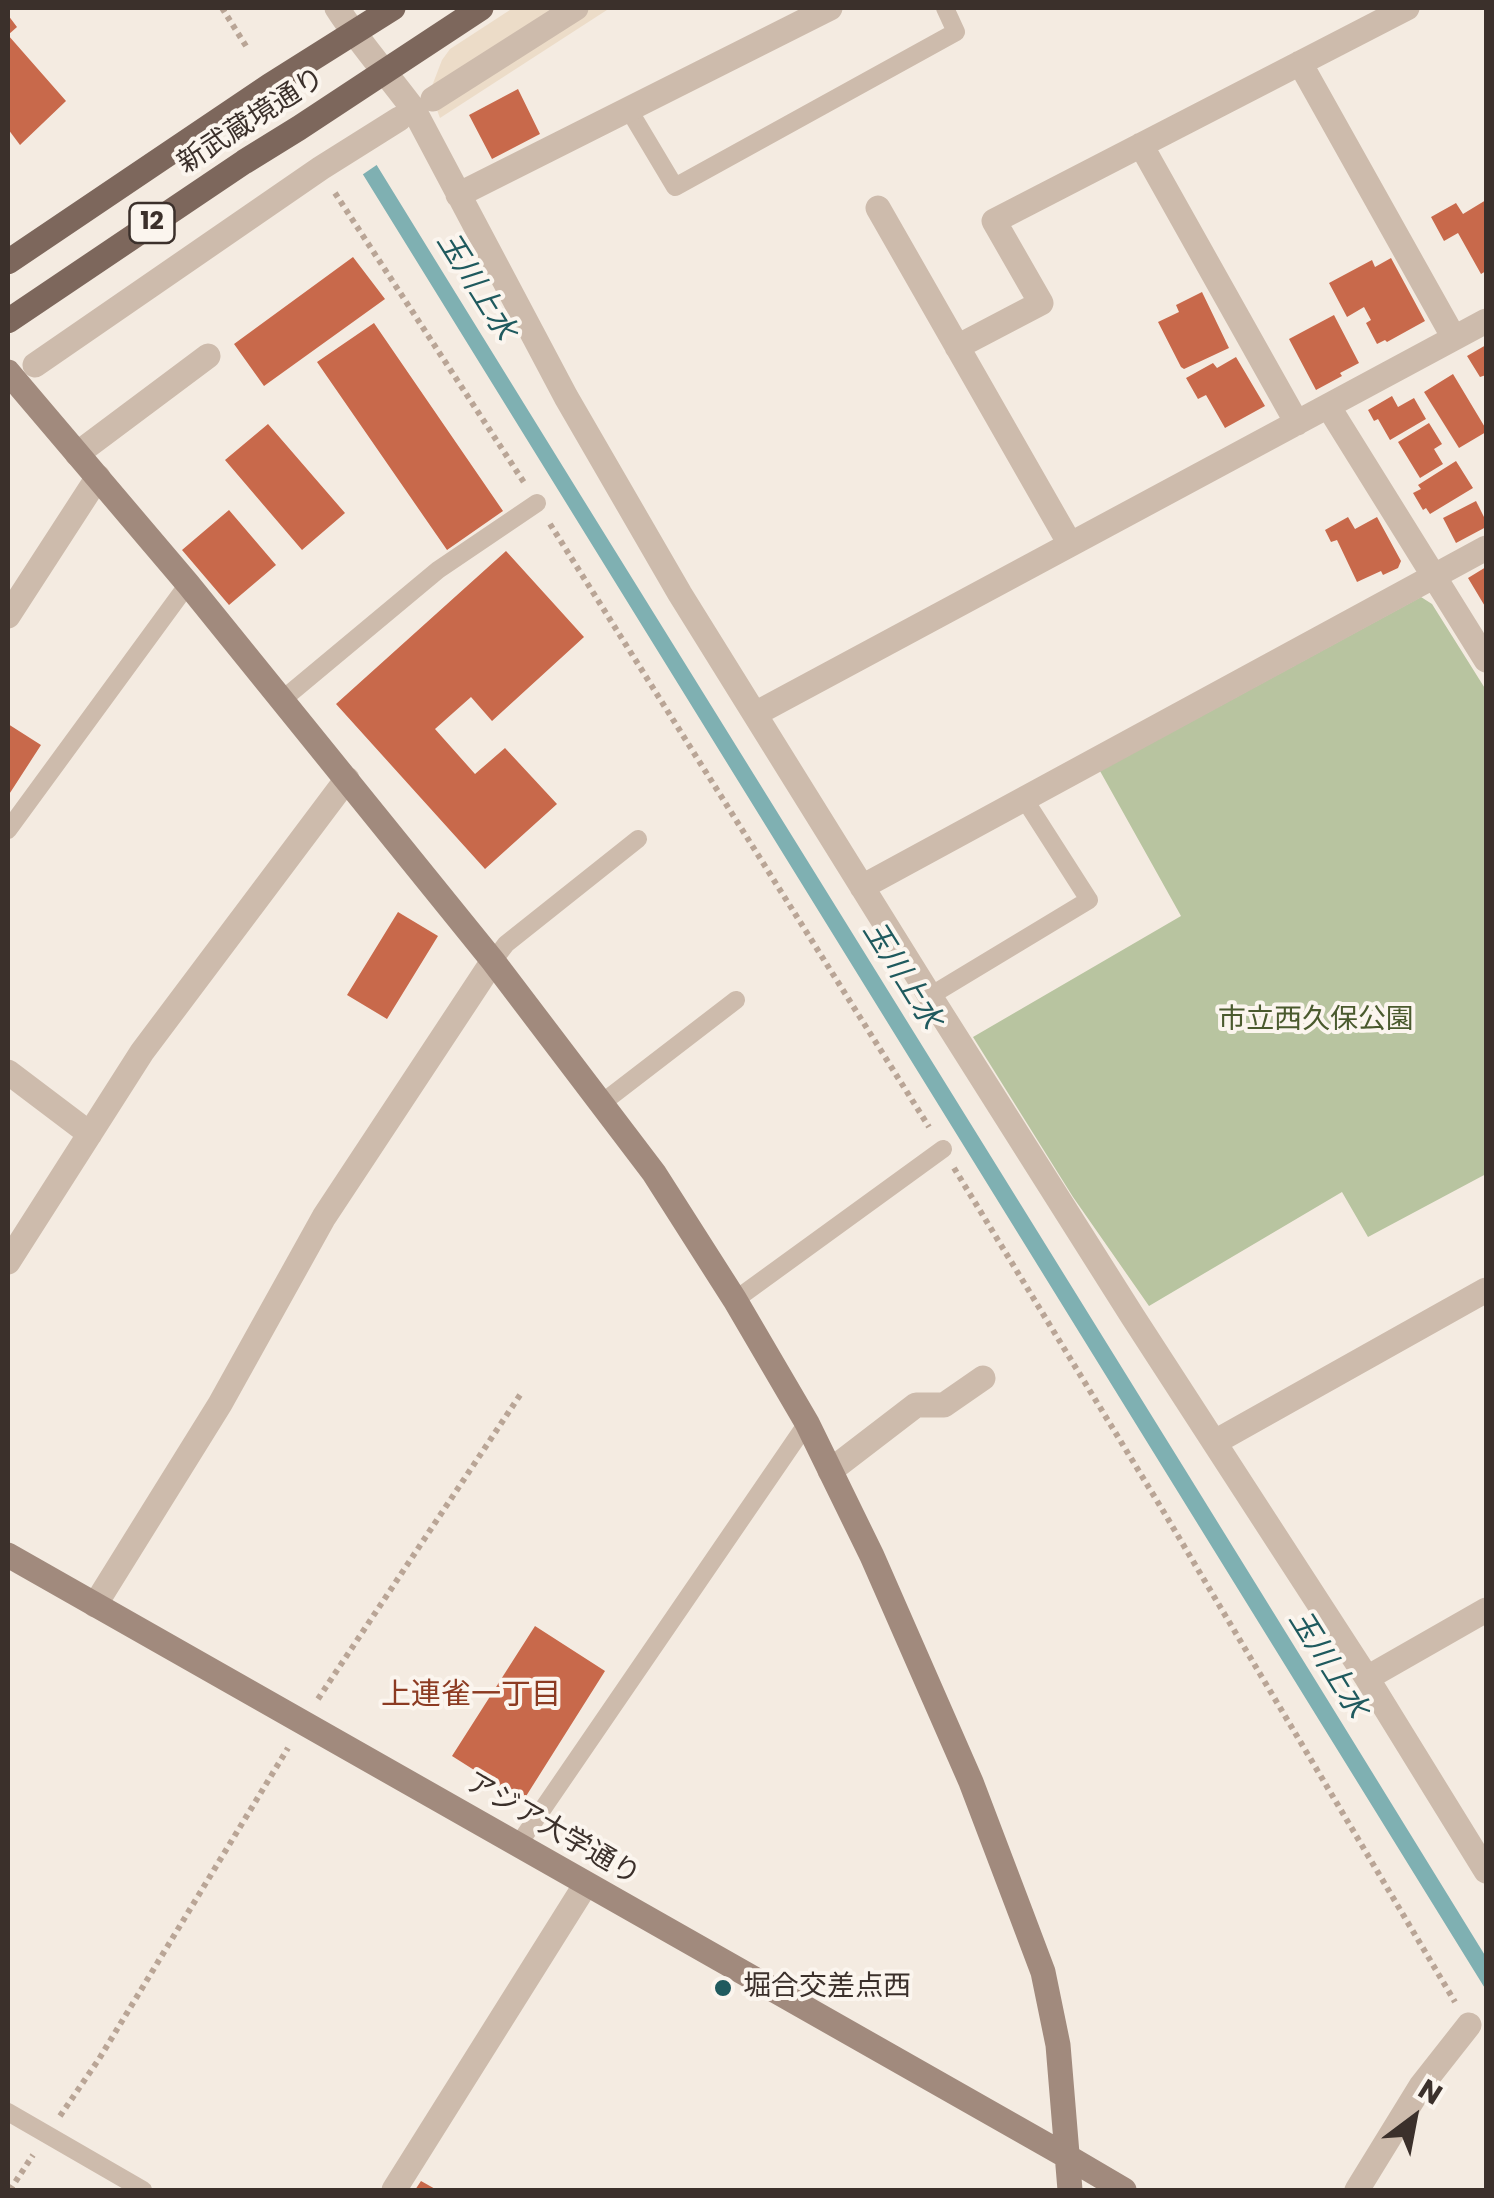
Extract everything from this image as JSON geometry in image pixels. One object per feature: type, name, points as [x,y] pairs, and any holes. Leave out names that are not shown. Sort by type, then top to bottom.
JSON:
[{"type":"main road","name":"新武蔵境通り","points":[[8,262],[269,86],[393,8]]},
{"type":"main road","name":"新武蔵境通り","points":[[8,321],[481,8]]},
{"type":"street","points":[[337,8],[349,36],[378,75],[414,110],[566,397],[680,594],[930,996],[1367,1678],[1486,1871]]},
{"type":"street","points":[[433,99],[576,8]]},
{"type":"street","points":[[458,195],[830,8]]},
{"type":"street","points":[[958,347],[1041,303],[994,221],[1408,8]]},
{"type":"street","points":[[1300,63],[1454,338]]},
{"type":"street","points":[[36,365],[328,179],[399,119]]},
{"type":"street","points":[[1141,145],[1297,423]]},
{"type":"street","points":[[878,208],[1070,544]]},
{"type":"street","points":[[756,714],[1486,320]]},
{"type":"street","points":[[78,454],[208,356]]},
{"type":"street","points":[[8,372],[188,584],[493,961],[654,1173],[736,1300],[806,1423],[872,1556],[971,1782],[1043,1972],[1058,2046],[1070,2190]]},
{"type":"street","points":[[1328,406],[1486,660]]},
{"type":"street","points":[[8,616],[98,477]]},
{"type":"street","points":[[862,886],[1486,548]]},
{"type":"street","points":[[8,1262],[142,1052],[347,779]]},
{"type":"street","points":[[95,1605],[220,1404],[324,1216],[493,961]]},
{"type":"street","points":[[8,1072],[90,1134]]},
{"type":"street","points":[[1215,1442],[1486,1290]]},
{"type":"street","points":[[830,1471],[916,1404],[944,1404],[983,1378]]},
{"type":"street","name":"アジア大学通り","points":[[8,1555],[1124,2190]]},
{"type":"street","points":[[1367,1678],[1486,1610]]},
{"type":"street","points":[[394,2190],[586,1884]]},
{"type":"street","points":[[1357,2190],[1421,2086],[1469,2026]]},
{"type":"lane","points":[[629,110],[675,187],[956,32],[945,8]]},
{"type":"lane","points":[[282,700],[438,570],[537,504]]},
{"type":"lane","points":[[8,830],[188,584]]},
{"type":"lane","points":[[930,996],[1088,900],[1025,800]]},
{"type":"lane","points":[[493,961],[506,944],[638,838]]},
{"type":"lane","points":[[602,1104],[736,1000]]},
{"type":"lane","points":[[736,1300],[943,1149]]},
{"type":"lane","points":[[518,1846],[806,1423]]},
{"type":"lane","points":[[8,2112],[143,2190]]},
{"type":"path","points":[[222,8],[246,46]]},
{"type":"path","points":[[328,179],[943,1149],[1469,2026]]},
{"type":"path","points":[[319,1697],[522,1392]]},
{"type":"path","points":[[10,2190],[98,2059],[303,1723]]},
{"type":"green space","name":"市立西久保公園","points":[[1421,597],[1432,604],[1486,690],[1486,1174],[1368,1237],[1342,1192],[1149,1306],[1073,1197],[973,1037],[1181,916],[1100,771]]},
{"type":"shaded area","points":[[513,8],[610,8],[440,118],[432,86],[442,60],[450,49]]},
{"type":"water","points":[[260,8],[280,8],[1185,1469],[1486,1957],[1486,1990]]},
{"type":"pier","points":[[255,8],[286,8],[381,162],[359,177]]},
{"type":"building","points":[[8,15],[17,27],[8,35]]},
{"type":"building","points":[[8,35],[66,101],[20,145],[8,129]]},
{"type":"building","points":[[518,89],[540,134],[492,159],[469,115]]},
{"type":"building","points":[[1486,200],[1486,271],[1481,274],[1458,233],[1444,241],[1431,217],[1456,203],[1463,214]]},
{"type":"building","points":[[353,257],[385,299],[264,386],[234,344]]},
{"type":"building","points":[[1391,258],[1425,321],[1377,344],[1366,323],[1371,320],[1364,307],[1347,317],[1329,283],[1372,260],[1375,267]]},
{"type":"building","points":[[1202,292],[1229,348],[1184,369],[1158,322],[1179,312],[1176,305]]},
{"type":"building","points":[[1334,315],[1359,363],[1316,390],[1289,339]]},
{"type":"building","points":[[374,323],[503,511],[447,550],[317,362]]},
{"type":"building","points":[[1486,345],[1486,375],[1480,377],[1467,356]]},
{"type":"building","points":[[1236,357],[1265,406],[1225,428],[1206,395],[1198,399],[1186,378],[1213,363],[1217,368]]},
{"type":"building","points":[[1453,374],[1486,429],[1459,448],[1424,392]]},
{"type":"building","points":[[1392,396],[1398,407],[1414,398],[1426,419],[1390,440],[1368,410]]},
{"type":"building","points":[[1429,423],[1442,444],[1434,449],[1443,464],[1420,478],[1398,442]]},
{"type":"building","points":[[268,424],[345,513],[302,550],[225,460]]},
{"type":"building","points":[[1456,461],[1473,488],[1430,514],[1426,508],[1423,510],[1413,493],[1421,489],[1418,485]]},
{"type":"building","points":[[1476,501],[1486,527],[1456,543],[1443,518]]},
{"type":"building","points":[[229,510],[276,565],[229,605],[182,550]]},
{"type":"building","points":[[1348,517],[1355,529],[1377,517],[1401,561],[1398,568],[1357,582],[1337,540],[1331,542],[1325,530]]},
{"type":"building","points":[[506,551],[584,637],[492,721],[471,697],[435,729],[475,774],[505,748],[557,804],[485,869],[336,704]]},
{"type":"building","points":[[1486,567],[1486,608],[1468,578]]},
{"type":"building","points":[[8,724],[41,745],[8,796]]},
{"type":"building","points":[[398,912],[438,936],[387,1019],[347,995]]},
{"type":"building","points":[[535,1626],[605,1671],[523,1801],[452,1756]]},
{"type":"building","points":[[421,2181],[437,2190],[415,2190]]},
{"type":"place","name":"堀合交差点西","points":[[723,1988]]},
{"type":"district","name":"上連雀一丁目","points":[[471,1696]]},
{"type":"water label","name":"玉川上水","points":[[475,287]]},
{"type":"water label","name":"玉川上水","points":[[901,976]]},
{"type":"water label","name":"玉川上水","points":[[1327,1665]]}]
